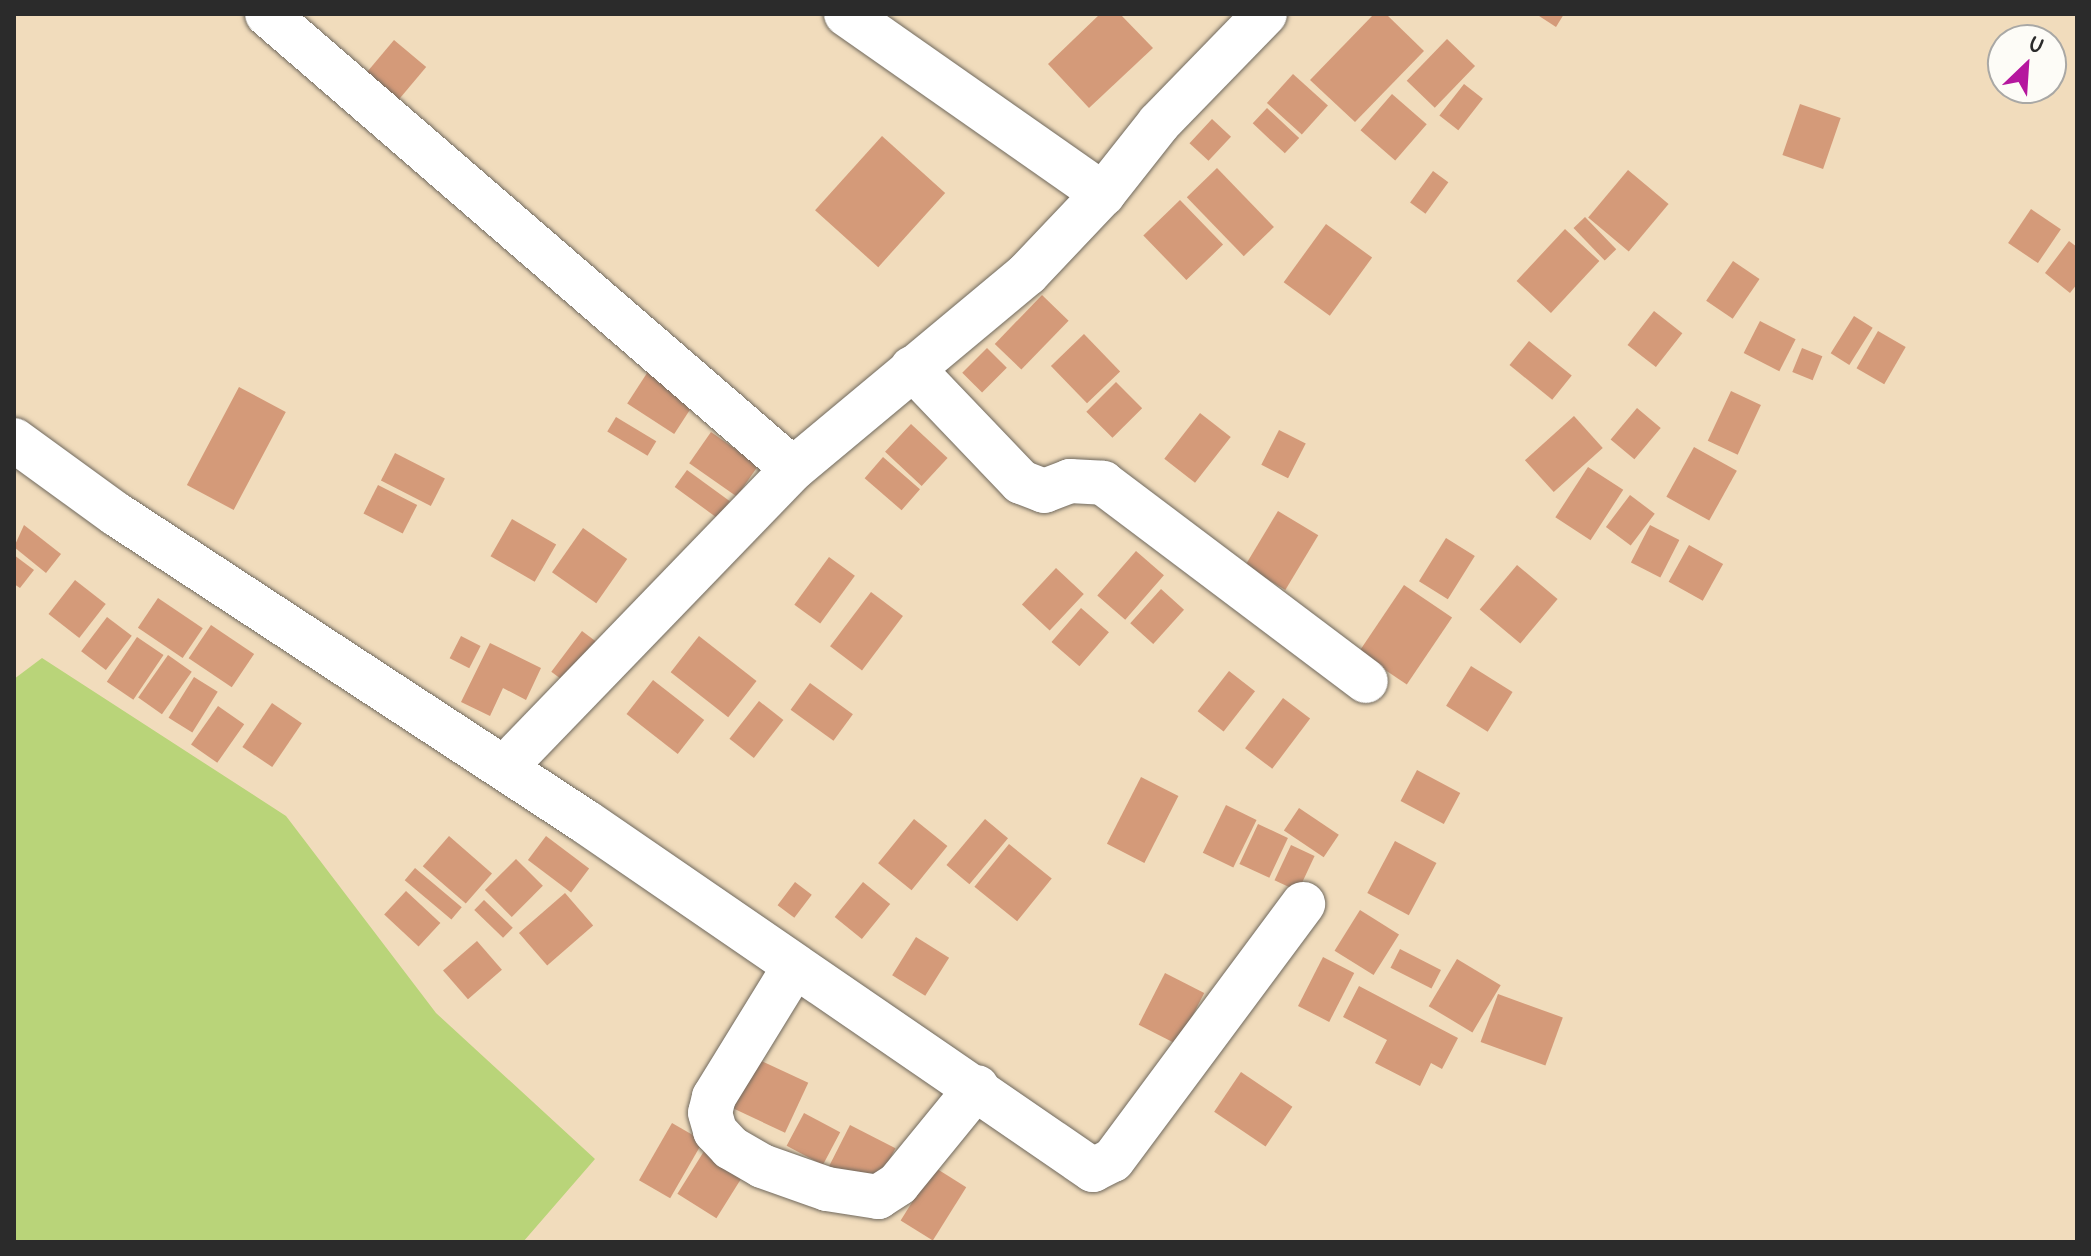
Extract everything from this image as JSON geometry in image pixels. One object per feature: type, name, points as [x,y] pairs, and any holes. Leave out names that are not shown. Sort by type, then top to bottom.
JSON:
[{"type":"street","points":[[267,14],[793,469]]},
{"type":"street","points":[[846,14],[1103,194]]},
{"type":"street","points":[[505,767],[793,469],[1027,274],[1103,194],[1159,123],[1265,14]]},
{"type":"street","points":[[912,368],[1021,482],[1044,491],[1070,481],[1103,483],[1366,681]]},
{"type":"street","points":[[14,440],[116,514],[505,767],[794,967],[977,1087],[1083,1165],[1103,1168],[1303,904]]},
{"type":"street","points":[[794,967],[714,1097],[710,1113],[715,1131],[731,1148],[762,1166],[827,1189],[878,1197],[898,1184],[977,1087]]},
{"type":"green space","points":[[42,658],[286,816],[436,1013],[595,1159],[523,1242],[14,1242],[14,679]]},
{"type":"building","points":[[1100,14],[1120,14],[1153,48],[1089,108],[1048,64]]},
{"type":"building","points":[[1374,14],[1386,14],[1424,51],[1355,122],[1310,80]]},
{"type":"building","points":[[1536,14],[1564,14],[1556,27]]},
{"type":"building","points":[[1447,39],[1475,66],[1435,108],[1407,81]]},
{"type":"building","points":[[394,40],[426,67],[392,108],[360,81]]},
{"type":"building","points":[[1293,74],[1328,105],[1302,134],[1267,103]]},
{"type":"building","points":[[1464,84],[1483,99],[1458,130],[1439,116]]},
{"type":"building","points":[[1392,94],[1427,124],[1395,160],[1361,130]]},
{"type":"building","points":[[1800,104],[1841,118],[1823,169],[1782,155]]},
{"type":"building","points":[[1267,108],[1299,138],[1285,153],[1253,123]]},
{"type":"building","points":[[1212,119],[1231,137],[1209,161],[1189,143]]},
{"type":"building","points":[[882,136],[945,193],[878,267],[815,210]]},
{"type":"building","points":[[1217,168],[1274,227],[1244,256],[1187,197]]},
{"type":"building","points":[[1628,170],[1669,204],[1629,252],[1588,217]]},
{"type":"building","points":[[1433,171],[1448,182],[1425,214],[1410,203]]},
{"type":"building","points":[[1180,200],[1223,245],[1186,280],[1143,235]]},
{"type":"building","points":[[2031,209],[2061,229],[2038,263],[2008,243]]},
{"type":"building","points":[[1585,217],[1616,249],[1605,260],[1573,228]]},
{"type":"building","points":[[1326,224],[1372,258],[1330,316],[1284,282]]},
{"type":"building","points":[[1565,229],[1599,261],[1551,313],[1517,281]]},
{"type":"building","points":[[2069,241],[2077,247],[2077,284],[2070,293],[2045,273]]},
{"type":"building","points":[[1733,261],[1760,279],[1733,319],[1706,301]]},
{"type":"building","points":[[1042,295],[1069,321],[1021,370],[995,344]]},
{"type":"building","points":[[1654,311],[1682,333],[1656,367],[1628,345]]},
{"type":"building","points":[[1854,316],[1873,328],[1849,365],[1831,353]]},
{"type":"building","points":[[1760,321],[1796,339],[1779,371],[1744,353]]},
{"type":"building","points":[[1878,331],[1906,347],[1884,384],[1856,368]]},
{"type":"building","points":[[1084,334],[1120,371],[1087,403],[1051,366]]},
{"type":"building","points":[[1529,341],[1572,376],[1552,400],[1509,365]]},
{"type":"building","points":[[987,348],[1007,368],[982,393],[962,373]]},
{"type":"building","points":[[1802,348],[1822,356],[1813,380],[1792,372]]},
{"type":"building","points":[[649,370],[696,400],[674,434],[627,404]]},
{"type":"building","points":[[1116,382],[1142,408],[1112,438],[1086,412]]},
{"type":"building","points":[[239,387],[286,412],[234,510],[187,485]]},
{"type":"building","points":[[1731,391],[1761,405],[1738,455],[1708,441]]},
{"type":"building","points":[[1637,408],[1661,428],[1634,459],[1611,439]]},
{"type":"building","points":[[1200,413],[1231,437],[1195,483],[1164,459]]},
{"type":"building","points":[[1574,416],[1603,448],[1554,492],[1525,460]]},
{"type":"building","points":[[616,417],[656,441],[648,456],[607,432]]},
{"type":"building","points":[[911,424],[948,458],[922,486],[885,452]]},
{"type":"building","points":[[1279,430],[1306,444],[1288,478],[1261,465]]},
{"type":"building","points":[[711,432],[759,465],[737,496],[689,463]]},
{"type":"building","points":[[1694,447],[1737,471],[1709,521],[1666,497]]},
{"type":"building","points":[[395,453],[445,478],[431,506],[381,481]]},
{"type":"building","points":[[883,457],[920,489],[902,510],[865,478]]},
{"type":"building","points":[[1588,467],[1623,490],[1591,540],[1555,517]]},
{"type":"building","points":[[687,470],[730,501],[718,518],[675,487]]},
{"type":"building","points":[[378,485],[417,505],[403,533],[363,514]]},
{"type":"building","points":[[1630,495],[1655,514],[1631,546],[1606,527]]},
{"type":"building","points":[[1278,511],[1318,535],[1285,590],[1245,566]]},
{"type":"building","points":[[512,519],[556,544],[535,582],[490,556]]},
{"type":"building","points":[[24,525],[61,554],[46,573],[14,547]]},
{"type":"building","points":[[1650,525],[1679,540],[1660,577],[1631,562]]},
{"type":"building","points":[[583,528],[627,559],[596,603],[552,572]]},
{"type":"building","points":[[1446,538],[1475,556],[1448,599],[1419,581]]},
{"type":"building","points":[[1689,545],[1723,564],[1703,601],[1669,582]]},
{"type":"building","points":[[1136,551],[1164,575],[1125,620],[1097,596]]},
{"type":"building","points":[[14,555],[34,570],[20,588],[14,584]]},
{"type":"building","points":[[829,557],[855,576],[820,624],[794,605]]},
{"type":"building","points":[[1517,565],[1558,599],[1520,643],[1480,609]]},
{"type":"building","points":[[1056,568],[1084,594],[1050,630],[1022,605]]},
{"type":"building","points":[[75,580],[106,604],[79,638],[49,614]]},
{"type":"building","points":[[1404,585],[1452,617],[1407,685],[1359,652]]},
{"type":"building","points":[[1161,589],[1184,610],[1153,644],[1130,623]]},
{"type":"building","points":[[871,592],[903,616],[862,670],[830,646]]},
{"type":"building","points":[[158,598],[203,628],[183,658],[138,628]]},
{"type":"building","points":[[1081,608],[1109,632],[1079,666],[1051,642]]},
{"type":"building","points":[[107,617],[132,636],[106,670],[81,651]]},
{"type":"building","points":[[211,625],[254,654],[232,687],[189,658]]},
{"type":"building","points":[[582,631],[606,649],[575,690],[551,672]]},
{"type":"building","points":[[461,636],[481,646],[469,668],[450,658]]},
{"type":"building","points":[[699,636],[757,681],[728,717],[671,672]]},
{"type":"building","points":[[137,637],[164,655],[133,700],[107,682]]},
{"type":"building","points":[[490,643],[541,668],[526,700],[503,688],[490,716],[461,702]]},
{"type":"building","points":[[168,655],[192,672],[162,714],[138,698]]},
{"type":"building","points":[[1471,666],[1513,692],[1488,732],[1446,706]]},
{"type":"building","points":[[1229,671],[1255,691],[1224,732],[1198,711]]},
{"type":"building","points":[[194,677],[218,692],[192,733],[169,718]]},
{"type":"building","points":[[653,680],[704,720],[678,754],[627,714]]},
{"type":"building","points":[[810,683],[853,714],[833,741],[791,710]]},
{"type":"building","points":[[1283,698],[1310,718],[1272,769],[1245,748]]},
{"type":"building","points":[[759,701],[783,720],[754,758],[729,739]]},
{"type":"building","points":[[272,703],[302,723],[272,767],[242,747]]},
{"type":"building","points":[[218,706],[244,724],[217,763],[191,745]]},
{"type":"building","points":[[1417,770],[1460,793],[1444,824],[1401,801]]},
{"type":"building","points":[[1141,777],[1178,796],[1144,863],[1107,844]]},
{"type":"building","points":[[1226,805],[1257,820],[1233,868],[1203,853]]},
{"type":"building","points":[[1299,808],[1339,835],[1324,857],[1284,830]]},
{"type":"building","points":[[914,819],[947,846],[912,890],[878,863]]},
{"type":"building","points":[[985,819],[1008,838],[969,884],[946,865]]},
{"type":"building","points":[[1258,824],[1288,838],[1269,878],[1239,864]]},
{"type":"building","points":[[449,836],[492,873],[466,904],[423,866]]},
{"type":"building","points":[[546,836],[589,868],[571,892],[528,860]]},
{"type":"building","points":[[1395,841],[1436,863],[1409,915],[1367,893]]},
{"type":"building","points":[[1009,844],[1052,879],[1017,921],[974,887]]},
{"type":"building","points":[[1291,845],[1315,856],[1298,891],[1275,880]]},
{"type":"building","points":[[516,859],[543,886],[512,917],[485,890]]},
{"type":"building","points":[[415,868],[462,907],[451,919],[405,880]]},
{"type":"building","points":[[795,882],[812,895],[794,918],[778,905]]},
{"type":"building","points":[[863,882],[890,904],[862,939],[835,917]]},
{"type":"building","points":[[406,891],[440,923],[419,946],[384,914]]},
{"type":"building","points":[[565,893],[593,925],[547,965],[519,933]]},
{"type":"building","points":[[484,900],[513,928],[503,938],[474,910]]},
{"type":"building","points":[[1360,910],[1399,934],[1374,975],[1335,951]]},
{"type":"building","points":[[916,937],[949,958],[925,996],[892,975]]},
{"type":"building","points":[[477,941],[502,970],[468,999],[443,971]]},
{"type":"building","points":[[1400,949],[1441,970],[1431,989],[1390,968]]},
{"type":"building","points":[[1323,957],[1354,973],[1329,1022],[1298,1006]]},
{"type":"building","points":[[1457,959],[1501,985],[1472,1032],[1429,1006]]},
{"type":"building","points":[[1165,973],[1204,993],[1178,1045],[1139,1025]]},
{"type":"building","points":[[1359,986],[1458,1038],[1442,1069],[1431,1063],[1420,1086],[1375,1063],[1387,1040],[1343,1017]]},
{"type":"building","points":[[1498,994],[1563,1018],[1545,1066],[1481,1042]]},
{"type":"building","points":[[753,1057],[808,1083],[785,1133],[730,1107]]},
{"type":"building","points":[[1241,1072],[1292,1107],[1266,1146],[1214,1112]]},
{"type":"building","points":[[804,1113],[840,1132],[823,1165],[787,1146]]},
{"type":"building","points":[[672,1123],[703,1141],[670,1198],[639,1180]]},
{"type":"building","points":[[850,1125],[895,1148],[874,1190],[829,1167]]},
{"type":"building","points":[[706,1148],[745,1172],[716,1218],[677,1194]]},
{"type":"building","points":[[934,1167],[966,1187],[933,1241],[901,1220]]}]
